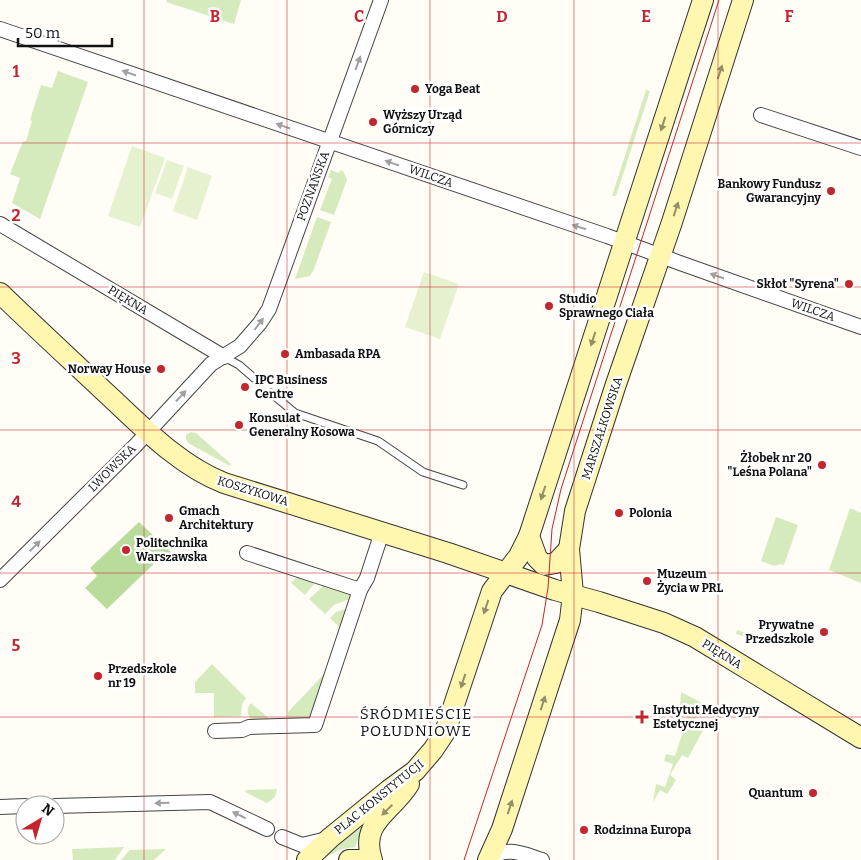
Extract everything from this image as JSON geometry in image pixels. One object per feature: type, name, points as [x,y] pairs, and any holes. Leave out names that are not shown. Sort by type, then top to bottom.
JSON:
[{"type":"main road","points":[[573,594],[506,574],[520,556],[529,536],[703,0]]},
{"type":"main road","name":"MARSZAŁKOWSKA","points":[[488,860],[502,829],[568,626],[573,605],[569,549],[575,511],[743,0]]},
{"type":"main road","name":"KOSZYKOWA","points":[[0,293],[148,432],[181,459],[210,477],[455,555],[506,574]]},
{"type":"main road","points":[[529,536],[537,558],[544,565],[556,563],[569,549]]},
{"type":"main road","name":"PLAC KONSTYTUCJI","points":[[307,860],[330,838],[415,771],[433,750],[445,732],[488,600],[492,591],[506,574]]},
{"type":"main road","name":"PIĘKNA","points":[[573,594],[664,623],[686,632],[861,738]]},
{"type":"main road","points":[[372,860],[368,844],[371,830],[377,821],[399,799],[415,771]]},
{"type":"main road","points":[[349,860],[366,860]]},
{"type":"street","name":"POZNAŃSKA","points":[[224,357],[237,349],[245,341],[263,320],[268,309],[381,0]]},
{"type":"street","name":"WILCZA","points":[[0,29],[625,242],[861,326]]},
{"type":"street","points":[[761,115],[861,148]]},
{"type":"street","name":"PIĘKNA","points":[[0,224],[224,357]]},
{"type":"street","name":"LWOWSKA","points":[[0,580],[148,432],[211,364],[224,357]]},
{"type":"street","points":[[216,731],[242,730],[248,727],[315,725],[360,590],[367,578],[382,532]]},
{"type":"street","points":[[246,553],[360,590]]},
{"type":"street","points":[[65,806],[210,802],[267,829]]},
{"type":"street","points":[[0,807],[15,806]]},
{"type":"street","points":[[502,829],[516,852]]},
{"type":"street","points":[[282,837],[302,845],[330,838]]},
{"type":"street","points":[[488,860],[498,853],[516,852],[541,860]]},
{"type":"lane","name":"PIĘKNA","points":[[224,357],[239,365],[254,378]]},
{"type":"lane","points":[[271,393],[295,413],[378,441],[423,472],[463,485]]},
{"type":"green space","points":[[167,0],[241,0],[234,24],[166,2]]},
{"type":"green space","points":[[58,71],[88,82],[40,219],[12,203],[20,178],[10,174],[23,141],[26,141],[32,121],[30,120],[41,85],[52,88]]},
{"type":"green space","points":[[646,90],[650,91],[616,196],[612,196]]},
{"type":"green space","points":[[132,146],[165,158],[140,227],[108,216]]},
{"type":"green space","points":[[167,160],[184,166],[172,199],[155,193]]},
{"type":"green space","points":[[188,167],[212,176],[197,220],[173,211]]},
{"type":"green space","points":[[331,170],[339,173],[341,170],[343,171],[347,180],[334,215],[320,210],[332,179],[328,177]]},
{"type":"green space","points":[[317,217],[331,222],[310,276],[295,279]]},
{"type":"green space","points":[[424,272],[459,284],[440,339],[405,327]]},
{"type":"green space","points":[[191,432],[196,433],[231,464],[230,466],[188,443],[186,435]]},
{"type":"green space","points":[[850,508],[861,513],[861,583],[829,570]]},
{"type":"green space","points":[[776,517],[798,525],[784,565],[774,566],[761,561]]},
{"type":"green space","points":[[139,522],[175,556],[171,560],[164,554],[107,609],[85,588],[97,576],[90,568]]},
{"type":"green space","points":[[299,575],[314,580],[314,584],[305,595],[291,583]]},
{"type":"green space","points":[[324,585],[350,593],[350,599],[334,605],[325,614],[309,599]]},
{"type":"green space","points":[[348,610],[341,629],[330,618],[336,612]]},
{"type":"green space","points":[[737,630],[767,640],[766,643],[736,634]]},
{"type":"green space","points":[[212,664],[246,698],[242,704],[241,716],[214,717],[214,693],[195,693],[195,682]]},
{"type":"green space","points":[[327,671],[311,721],[288,722],[288,712]]},
{"type":"green space","points":[[681,692],[704,704],[695,719],[706,725],[688,758],[682,755],[670,775],[676,780],[667,794],[660,790],[653,802],[656,784],[665,787],[673,764],[664,761],[666,754],[675,756],[689,713],[680,709]]},
{"type":"green space","points":[[251,703],[273,722],[254,723],[248,713]]},
{"type":"green space","points":[[277,789],[275,797],[267,803],[245,792],[246,790]]},
{"type":"green space","points":[[363,826],[355,847],[342,849],[328,856],[325,855],[341,841]]},
{"type":"green space","points":[[124,847],[115,860],[73,860],[72,849]]},
{"type":"green space","points":[[166,849],[154,860],[121,860],[130,850]]},
{"type":"tram line","points":[[464,860],[542,625],[548,588],[552,529],[561,489],[719,0]]},
{"type":"place","name":"Yoga Beat","points":[[415,89]]},
{"type":"place","name":"Wyższy Urząd Górniczy","points":[[373,122]]},
{"type":"place","name":"Bankowy Fundusz Gwarancyjny","points":[[831,191]]},
{"type":"place","name":"Skłot \"Syrena\"","points":[[849,284]]},
{"type":"place","name":"Studio Sprawnego Ciała","points":[[549,306]]},
{"type":"place","name":"Ambasada RPA","points":[[285,354]]},
{"type":"place","name":"Norway House","points":[[161,369]]},
{"type":"place","name":"IPC Business Centre","points":[[245,387]]},
{"type":"place","name":"Konsulat Generalny Kosowa","points":[[239,425]]},
{"type":"place","name":"Żłobek nr 20 \"Leśna Polana\"","points":[[822,465]]},
{"type":"place","name":"Polonia","points":[[619,513]]},
{"type":"place","name":"Gmach Architektury","points":[[169,518]]},
{"type":"place","name":"Politechnika Warszawska","points":[[126,550]]},
{"type":"place","name":"Muzeum Życia w PRL","points":[[647,581]]},
{"type":"place","name":"Prywatne Przedszkole","points":[[824,632]]},
{"type":"place","name":"Przedszkole nr 19","points":[[98,676]]},
{"type":"place","name":"Instytut Medycyny Estetycznej","points":[[642,717]]},
{"type":"place","name":"Quantum","points":[[813,793]]},
{"type":"place","name":"Rodzinna Europa","points":[[584,830]]},
{"type":"district","name":"ŚRÓDMIEŚCIE POŁUDNIOWE","points":[[416,722]]}]
